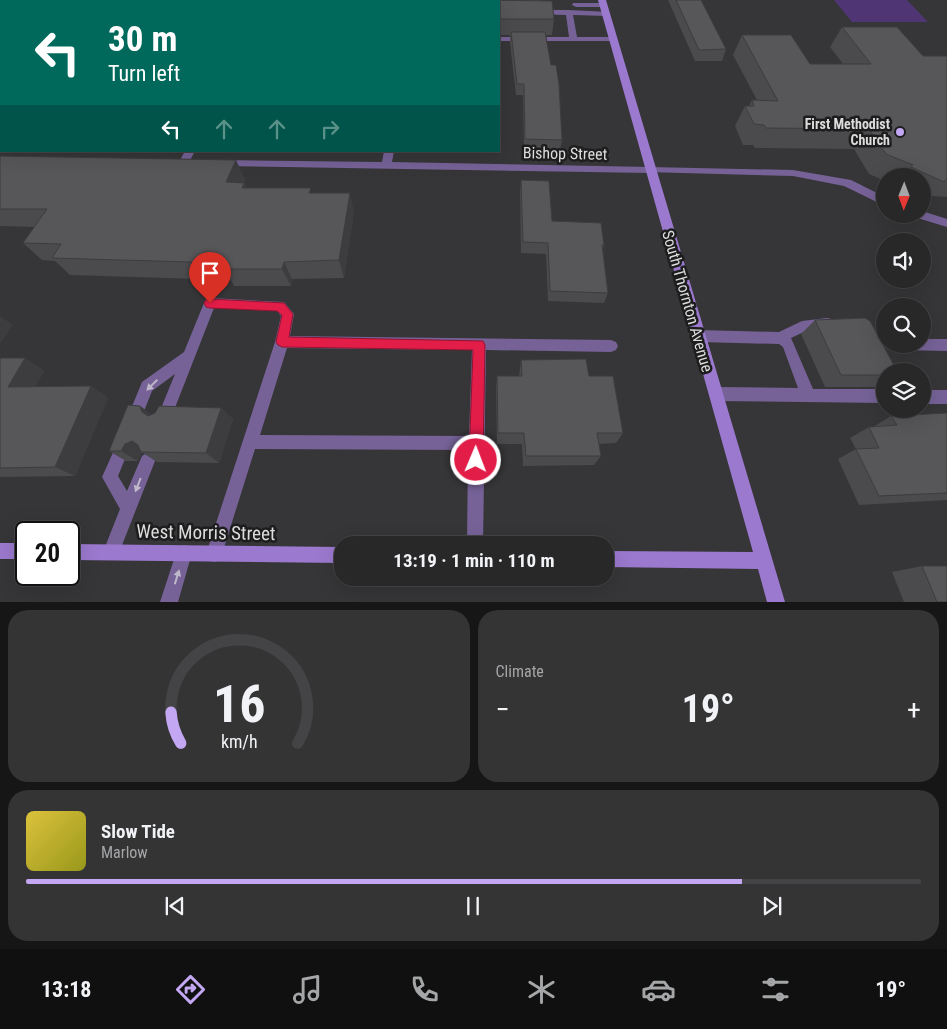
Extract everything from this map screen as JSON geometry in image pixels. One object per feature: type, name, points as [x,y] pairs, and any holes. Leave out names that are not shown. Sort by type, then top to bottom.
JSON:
[{"type":"main road","name":"South Thornton Avenue","points":[[604,7],[776,602]]},
{"type":"main road","points":[[0,551],[15,551]]},
{"type":"main road","name":"West Morris Street","points":[[80,552],[334,556]]},
{"type":"main road","points":[[614,559],[764,561]]},
{"type":"street","points":[[531,7],[604,7],[569,12],[531,7]]},
{"type":"street","points":[[569,12],[574,39]]},
{"type":"street","points":[[500,39],[613,39]]},
{"type":"street","points":[[184,162],[189,152]]},
{"type":"street","points":[[387,165],[389,152]]},
{"type":"street","name":"Bishop Street","points":[[213,162],[793,173],[847,183],[876,198]]},
{"type":"street","points":[[931,218],[947,223]]},
{"type":"street","points":[[164,418],[210,303],[280,306],[288,314],[282,342],[214,554]]},
{"type":"street","points":[[781,338],[798,326],[810,323],[837,324]]},
{"type":"street","points":[[699,336],[781,338],[788,343],[808,395]]},
{"type":"street","points":[[282,342],[611,346]]},
{"type":"street","points":[[475,536],[479,345]]},
{"type":"street","points":[[931,345],[947,345]]},
{"type":"street","points":[[129,509],[110,477],[147,387],[190,354]]},
{"type":"street","points":[[716,394],[876,396]]},
{"type":"street","points":[[931,397],[947,397]]},
{"type":"street","points":[[250,442],[476,443]]},
{"type":"street","points":[[111,552],[147,462]]},
{"type":"street","points":[[170,602],[184,553]]},
{"type":"shaded area","points":[[834,0],[907,0],[928,22],[852,22]]},
{"type":"building","points":[[500,0],[552,1],[554,19],[500,19]]},
{"type":"building","points":[[676,0],[701,0],[726,49],[699,50]]},
{"type":"building","points":[[842,27],[897,27],[923,56],[947,56],[947,178],[944,182],[931,176],[931,168],[913,168],[911,167],[913,165],[886,154],[869,129],[766,128],[764,125],[754,124],[745,106],[754,106],[752,100],[778,101],[742,35],[791,35],[810,64],[871,64]]},
{"type":"building","points":[[511,32],[545,32],[551,65],[556,65],[559,84],[562,140],[525,139],[524,84],[517,84]]},
{"type":"building","points":[[0,156],[236,160],[226,182],[244,183],[242,188],[311,188],[309,193],[350,193],[339,260],[284,262],[282,269],[223,269],[225,263],[52,258],[61,244],[23,243],[47,209],[0,209]]},
{"type":"building","points":[[521,180],[549,181],[552,221],[601,223],[608,293],[550,291],[548,243],[523,242]]},
{"type":"building","points":[[865,318],[870,321],[876,332],[876,353],[887,353],[893,363],[876,363],[876,375],[841,375],[815,320]]},
{"type":"building","points":[[0,358],[25,358],[8,387],[91,386],[55,467],[0,468]]},
{"type":"building","points":[[586,359],[589,376],[613,376],[623,433],[597,433],[601,456],[526,456],[524,433],[498,433],[497,376],[522,376],[521,360]]},
{"type":"building","points":[[128,405],[140,406],[142,412],[148,416],[155,413],[159,406],[221,408],[206,453],[141,452],[138,445],[132,441],[125,444],[121,451],[109,451]]},
{"type":"building","points":[[947,413],[947,493],[879,496],[856,449],[879,448],[869,427],[897,425],[892,418],[931,418],[931,414]]},
{"type":"building","points":[[922,566],[947,566],[947,602],[937,602]]},
{"type":"place","name":"First Methodist Church","points":[[900,132]]},
{"type":"route","points":[[210,303],[280,306],[288,314],[282,342],[479,345],[476,460]]}]
